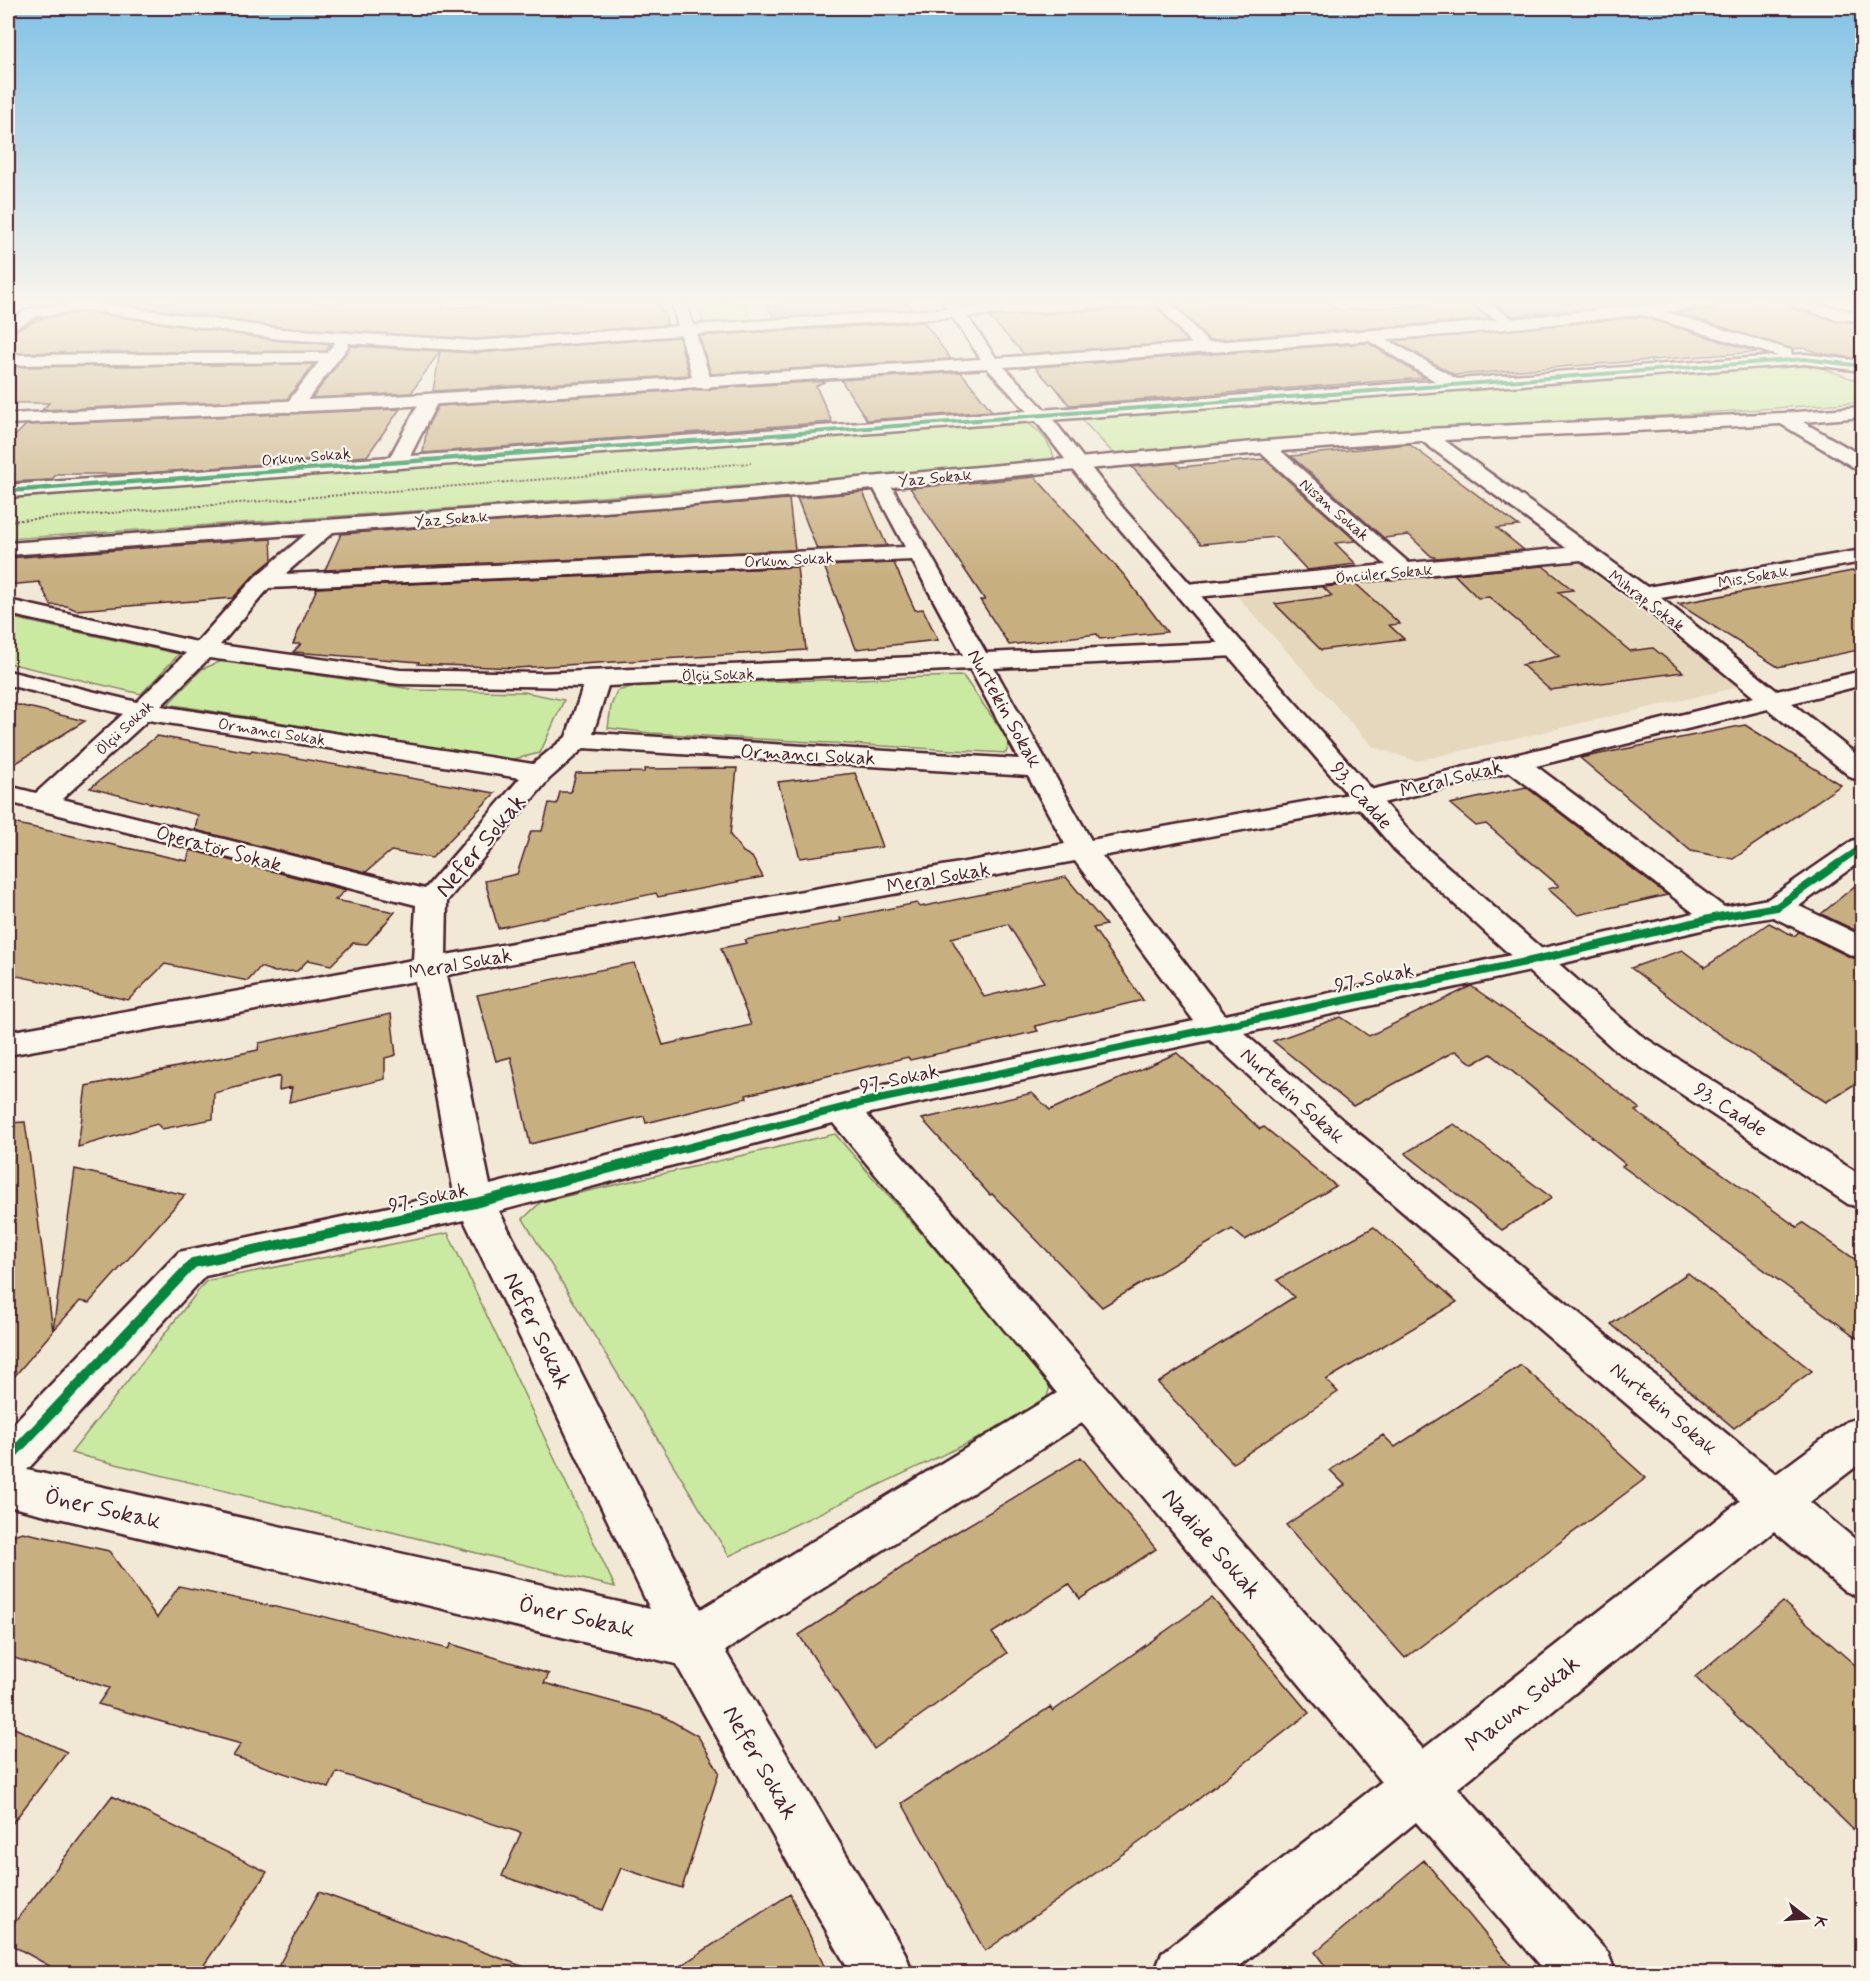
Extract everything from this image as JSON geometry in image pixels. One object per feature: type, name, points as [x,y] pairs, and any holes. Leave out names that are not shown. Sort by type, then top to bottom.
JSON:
[{"type":"street","points":[[292,408],[302,395]]},
{"type":"street","points":[[10,421],[519,395]]},
{"type":"street","name":"93. Cadde","points":[[1022,395],[1041,416],[1115,511],[1406,845],[1627,1042],[1863,1194]]},
{"type":"street","name":"Orkun Sokak","points":[[8,491],[718,437],[1315,395]]},
{"type":"street","points":[[397,462],[429,401]]},
{"type":"street","name":"Yaz Sokak","points":[[8,549],[672,501],[1265,447],[1426,435],[1784,418],[1863,412]]},
{"type":"street","points":[[1784,418],[1863,464]]},
{"type":"street","name":"Mihrap Sokak","points":[[1426,435],[1643,596],[1863,772]]},
{"type":"street","name":"Nisan Sokak","points":[[1265,447],[1405,571]]},
{"type":"street","name":"Nurtekin Sokak","points":[[880,482],[1083,851],[1216,1028],[1334,1133],[1863,1575]]},
{"type":"street","name":"Ölçü Sokak","points":[[42,802],[142,711],[203,650],[263,582],[326,527]]},
{"type":"street","name":"Orkun Sokak","points":[[263,582],[919,553]]},
{"type":"street","name":"Öncüler Sokak","points":[[1186,591],[1583,553]]},
{"type":"street","name":"Mis Sokak","points":[[1643,596],[1863,556]]},
{"type":"street","name":"Ölçü Sokak","points":[[8,607],[203,650],[400,677],[598,679],[1236,649]]},
{"type":"street","name":"Ormancı Sokak","points":[[8,678],[142,711],[539,773]]},
{"type":"street","name":"Meral Sokak","points":[[8,1044],[1366,799],[1863,678]]},
{"type":"street","points":[[578,740],[598,679]]},
{"type":"street","name":"Ormancı Sokak","points":[[578,740],[1038,768]]},
{"type":"street","name":"Nefer Sokak","points":[[578,740],[539,773],[432,900],[429,968],[476,1203],[692,1643],[884,1974]]},
{"type":"street","points":[[1514,762],[1718,917]]},
{"type":"street","name":"Operatör Sokak","points":[[8,794],[432,900]]},
{"type":"street","name":"97. Sokak","points":[[8,1459],[193,1263],[476,1203],[865,1102],[1535,960],[1718,917],[1777,907],[1863,847]]},
{"type":"street","points":[[1777,907],[1863,948]]},
{"type":"street","name":"Nadide Sokak","points":[[841,1109],[1419,1785],[1587,1974]]},
{"type":"street","points":[[692,1643],[1087,1397]]},
{"type":"street","name":"Macun Sokak","points":[[1183,1974],[1776,1501],[1863,1436]]},
{"type":"street","name":"Öner Sokak","points":[[8,1486],[692,1643]]},
{"type":"shaded area","points":[[1579,562],[1738,687],[1417,761],[1373,747],[1236,595]]},
{"type":"green space","points":[[1383,395],[1862,395],[1862,402],[1114,454],[1080,418]]},
{"type":"green space","points":[[1020,420],[1041,434],[1054,457],[1041,463],[471,507],[8,539],[8,498]]},
{"type":"green space","points":[[8,617],[179,654],[141,694],[8,663]]},
{"type":"green space","points":[[222,661],[418,690],[524,692],[564,700],[540,753],[510,760],[168,704],[202,669]]},
{"type":"green space","points":[[963,676],[1010,742],[1006,753],[651,733],[608,728],[611,706],[617,691],[637,685]]},
{"type":"green space","points":[[835,1134],[1051,1383],[1044,1407],[729,1556],[523,1219],[541,1202]]},
{"type":"green space","points":[[448,1233],[615,1587],[71,1453],[206,1281]]},
{"type":"building","points":[[8,395],[290,395],[287,399],[42,410],[49,403],[8,403]]},
{"type":"building","points":[[314,395],[363,395],[312,398]]},
{"type":"building","points":[[602,395],[820,395],[832,422],[423,453],[427,427],[438,406]]},
{"type":"building","points":[[851,395],[980,395],[992,411],[867,420]]},
{"type":"building","points":[[1062,395],[1195,395],[1069,405]]},
{"type":"building","points":[[400,409],[367,456],[134,474],[57,474],[51,480],[8,482],[8,443],[26,425]]},
{"type":"building","points":[[1409,444],[1519,526],[1497,528],[1524,550],[1437,558],[1431,556],[1409,535],[1384,538],[1291,456]]},
{"type":"building","points":[[1264,459],[1356,541],[1335,543],[1356,564],[1307,570],[1276,537],[1201,544],[1132,467],[1176,463],[1180,467]]},
{"type":"building","points":[[1035,477],[1124,575],[1167,632],[1100,639],[1097,634],[1009,645],[980,600],[985,600],[910,488]]},
{"type":"building","points":[[863,492],[887,546],[817,549],[797,498]]},
{"type":"building","points":[[789,499],[795,550],[325,570],[341,534]]},
{"type":"building","points":[[271,539],[272,560],[254,575],[233,598],[76,610],[67,606],[51,605],[39,582],[8,585],[8,558]]},
{"type":"building","points":[[894,563],[915,610],[923,609],[938,640],[856,649],[824,566]]},
{"type":"building","points":[[1543,566],[1573,590],[1558,592],[1630,651],[1653,648],[1683,672],[1550,690],[1522,665],[1559,656],[1489,597],[1478,598],[1454,574]]},
{"type":"building","points":[[797,567],[806,650],[516,668],[418,664],[419,662],[293,652],[301,644],[293,644],[317,588]]},
{"type":"building","points":[[1863,569],[1863,649],[1778,667],[1678,604]]},
{"type":"building","points":[[1356,584],[1400,624],[1389,625],[1404,639],[1321,650],[1275,604],[1332,596],[1323,587]]},
{"type":"building","points":[[8,703],[36,709],[85,721],[8,768]]},
{"type":"building","points":[[1745,725],[1841,785],[1733,859],[1691,851],[1580,758]]},
{"type":"building","points":[[157,736],[250,752],[252,750],[495,793],[432,858],[391,851],[366,872],[195,830],[198,815],[90,788]]},
{"type":"building","points":[[737,768],[730,835],[743,852],[752,857],[763,877],[658,897],[656,893],[498,928],[485,881],[517,874],[531,831],[542,831],[549,803],[557,804],[560,792],[571,792],[576,773],[644,772],[645,769]]},
{"type":"building","points":[[855,773],[882,847],[800,858],[778,782]]},
{"type":"building","points":[[1526,787],[1667,895],[1578,915],[1548,889],[1559,886],[1486,824],[1476,826],[1450,804]]},
{"type":"building","points":[[8,822],[187,861],[190,850],[346,890],[335,900],[395,912],[367,944],[353,943],[331,965],[308,960],[297,971],[275,972],[260,967],[248,981],[165,964],[128,1000],[8,974]]},
{"type":"building","points":[[1066,877],[1106,925],[1093,928],[1143,1000],[1035,1026],[1038,1031],[910,1060],[908,1057],[746,1095],[747,1098],[646,1123],[644,1116],[530,1144],[511,1057],[496,1061],[477,995],[634,963],[663,1045],[751,1025],[721,948],[747,943],[745,940],[841,921],[840,918],[917,903],[920,907]],"holes":[[[1008,924],[1044,982],[984,997],[951,938]]]},
{"type":"building","points":[[1863,879],[1863,934],[1821,914]]},
{"type":"building","points":[[1769,923],[1794,936],[1799,932],[1850,957],[1863,960],[1863,1079],[1826,1102],[1710,1028],[1631,968],[1682,950],[1705,967]]},
{"type":"building","points":[[1471,986],[1573,1057],[1640,1109],[1635,1111],[1797,1227],[1803,1223],[1863,1265],[1863,1342],[1622,1166],[1625,1164],[1491,1054],[1473,1064],[1455,1051],[1353,1106],[1273,1041],[1341,1017],[1369,1036]]},
{"type":"building","points":[[391,1014],[396,1055],[385,1058],[385,1079],[289,1102],[292,1087],[279,1090],[280,1076],[214,1093],[213,1119],[162,1129],[157,1124],[78,1147],[86,1086],[258,1050],[259,1043]]},
{"type":"building","points":[[1177,1053],[1260,1129],[1264,1127],[1336,1186],[1245,1240],[1232,1229],[1102,1307],[992,1194],[990,1195],[922,1119],[1032,1093],[1050,1110]]},
{"type":"building","points":[[25,1122],[53,1331],[8,1384],[8,1123]]},
{"type":"building","points":[[1454,1124],[1552,1198],[1502,1230],[1405,1153]]},
{"type":"building","points":[[75,1169],[185,1195],[89,1303],[80,1301],[53,1331]]},
{"type":"building","points":[[1374,1227],[1457,1302],[1326,1380],[1338,1392],[1233,1463],[1158,1383],[1294,1297],[1277,1280]]},
{"type":"building","points":[[1688,1273],[1812,1371],[1734,1428],[1611,1324]]},
{"type":"building","points":[[1521,1365],[1646,1478],[1405,1658],[1286,1525],[1345,1485],[1330,1470],[1383,1435],[1395,1447]]},
{"type":"building","points":[[1081,1457],[1156,1549],[1080,1599],[1069,1584],[992,1633],[1007,1653],[874,1749],[799,1635],[950,1536]]},
{"type":"building","points":[[22,1532],[109,1551],[157,1618],[179,1586],[322,1616],[448,1649],[451,1644],[549,1674],[544,1683],[661,1715],[698,1736],[719,1772],[682,1888],[621,1868],[603,1910],[502,1876],[521,1833],[337,1772],[329,1788],[233,1756],[241,1744],[98,1704],[109,1688],[8,1656],[8,1537]]},
{"type":"building","points":[[1212,1598],[1309,1713],[1178,1815],[985,1951],[902,1803],[1050,1707],[1053,1711]]},
{"type":"building","points":[[1783,1602],[1863,1672],[1863,1839],[1695,1677]]},
{"type":"building","points":[[8,1725],[67,1752],[8,1829]]},
{"type":"building","points":[[112,1796],[267,1872],[198,1974],[64,1974],[8,1943],[8,1931]]},
{"type":"building","points":[[1424,1860],[1518,1974],[1331,1974],[1315,1952]]},
{"type":"building","points":[[319,1892],[533,1970],[533,1974],[274,1974]]},
{"type":"building","points":[[790,1894],[828,1974],[668,1974]]},
{"type":"cycle path","points":[[8,491],[1309,395]]},
{"type":"cycle path","points":[[8,1459],[193,1263],[475,1203],[865,1102],[1535,960],[1718,917],[1777,907],[1862,847]]}]
